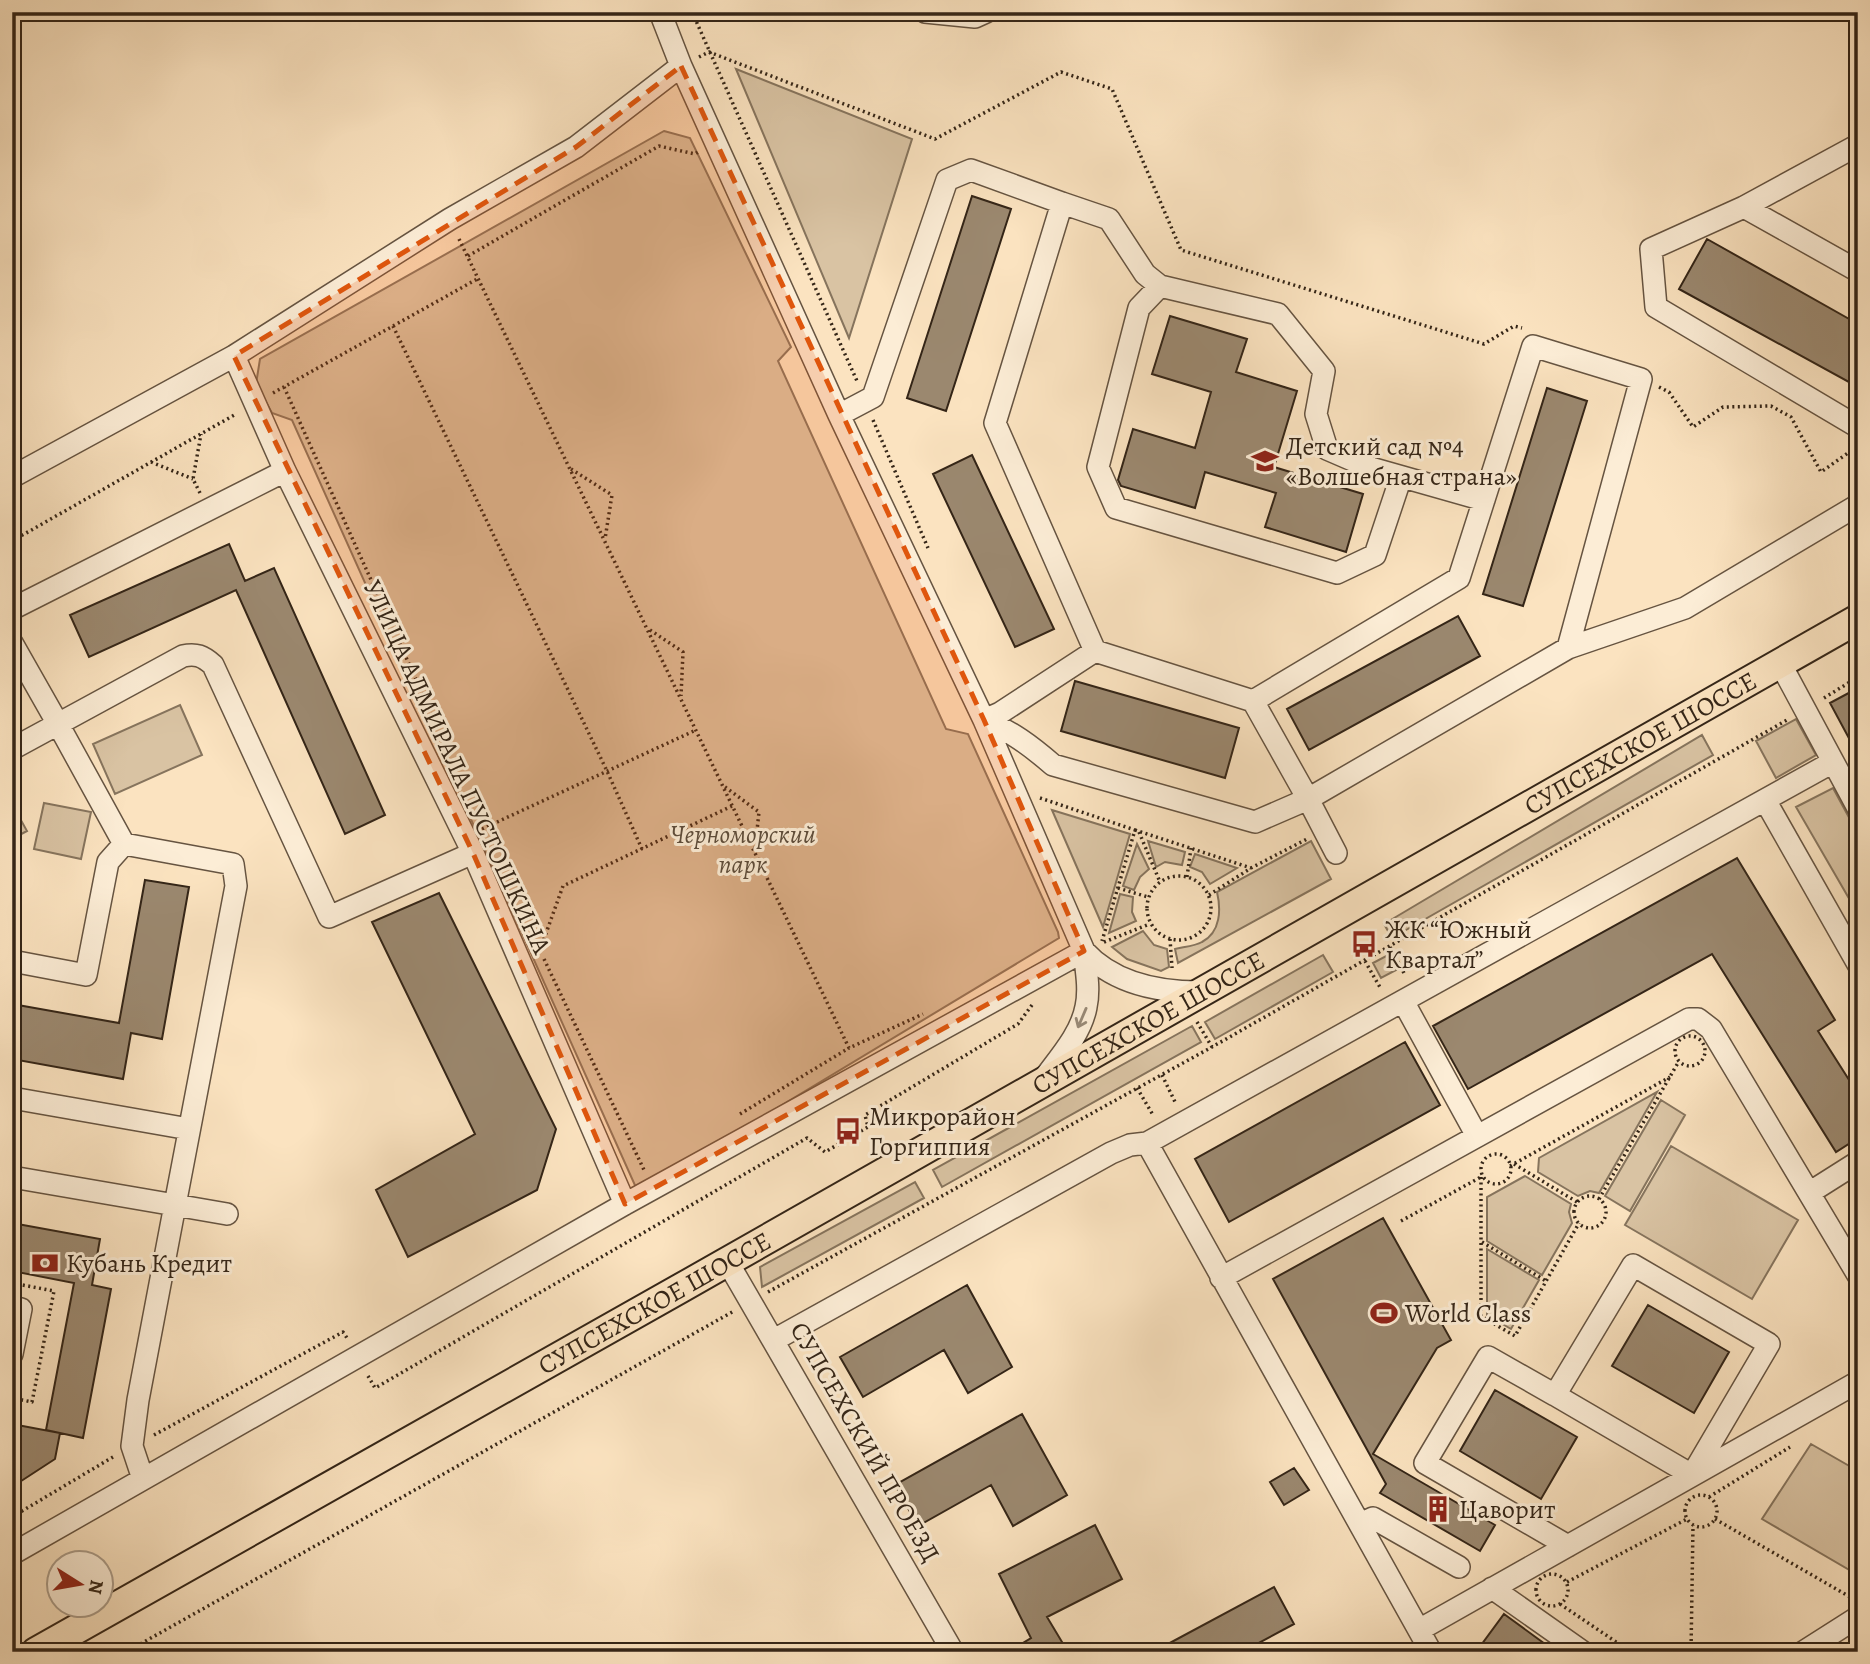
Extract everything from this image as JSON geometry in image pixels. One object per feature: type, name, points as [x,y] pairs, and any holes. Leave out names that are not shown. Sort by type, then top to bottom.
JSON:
[{"type":"main road","name":"СУПСЕХСКОЕ ШОССЕ","points":[[36,1652],[1858,619]]},
{"type":"street","points":[[660,12],[681,66],[839,415],[984,720],[1084,951],[1087,990],[1083,1017],[1073,1037],[1041,1082]]},
{"type":"street","points":[[925,12],[975,16],[986,12]]},
{"type":"street","points":[[12,477],[233,356],[450,219],[576,147],[681,66]]},
{"type":"street","points":[[1858,145],[1744,207],[1651,249],[1656,307],[1858,427]]},
{"type":"street","points":[[839,415],[873,397],[947,180],[971,170],[1109,219],[1145,274],[1160,286],[1278,314],[1324,371],[1316,414],[1327,449],[1371,468],[1484,500]]},
{"type":"street","points":[[1062,203],[995,424],[1095,651],[1253,701],[1336,853]]},
{"type":"street","points":[[1744,207],[1858,271]]},
{"type":"street","points":[[1160,286],[1139,308],[1098,467],[1116,508],[1338,573],[1375,555],[1401,477]]},
{"type":"street","points":[[1253,701],[1459,578],[1533,346],[1641,379],[1568,648]]},
{"type":"street","name":"УЛИЦА АДМИРАЛА ПУСТОШКИНА","points":[[233,356],[285,471],[469,845],[625,1204]]},
{"type":"street","points":[[12,609],[285,471]]},
{"type":"street","points":[[984,720],[1007,730],[1053,765],[1255,822],[1308,799],[1568,648],[1685,608],[1858,505]]},
{"type":"street","points":[[12,643],[124,844]]},
{"type":"street","points":[[984,720],[1000,713],[1095,651]]},
{"type":"street","points":[[12,749],[183,656],[195,654],[213,665],[330,917],[469,845]]},
{"type":"street","points":[[1780,663],[1858,808]]},
{"type":"street","points":[[774,1340],[1111,1153],[1130,1145],[1147,1143],[1833,762]]},
{"type":"street","points":[[1765,800],[1858,964]]},
{"type":"street","points":[[12,961],[86,975],[108,862],[124,844]]},
{"type":"street","points":[[124,844],[233,864],[236,886],[138,1400],[132,1446],[143,1479]]},
{"type":"street","points":[[1084,951],[1108,972],[1132,982],[1167,990],[1200,992]]},
{"type":"street","points":[[12,1554],[625,1204],[1084,951]]},
{"type":"street","points":[[1403,1001],[1477,1136]]},
{"type":"street","points":[[1221,1278],[1689,1019],[1698,1019],[1711,1029],[1858,1275]]},
{"type":"street","points":[[12,1098],[189,1129]]},
{"type":"street","points":[[1147,1143],[1431,1652]]},
{"type":"street","points":[[1809,1193],[1858,1161]]},
{"type":"street","points":[[12,1177],[227,1214]]},
{"type":"street","name":"СУПСЕХСКИЙ ПРОЕЗД","points":[[727,1261],[953,1652]]},
{"type":"street","points":[[1555,1395],[1633,1265],[1758,1337],[1769,1344],[1692,1475]]},
{"type":"street","points":[[12,1307],[21,1309],[12,1353]]},
{"type":"street","points":[[1568,1546],[1424,1463],[1488,1357],[1692,1475]]},
{"type":"street","points":[[1419,1630],[1858,1381]]},
{"type":"street","points":[[1360,1524],[1373,1518],[1459,1567]]},
{"type":"street","points":[[1492,1588],[1583,1652]]},
{"type":"street","points":[[1803,1652],[1858,1617]]},
{"type":"path","points":[[681,66],[709,52],[935,139],[1061,72],[1112,89],[1181,250],[1484,344],[1514,326],[1528,329],[1533,346]]},
{"type":"path","points":[[468,256],[659,146],[695,154],[743,126]]},
{"type":"path","points":[[450,219],[849,1048]]},
{"type":"path","points":[[393,326],[642,849]]},
{"type":"path","points":[[1641,379],[1668,392],[1693,427],[1723,407],[1771,406],[1791,417],[1821,472],[1858,446]]},
{"type":"path","points":[[284,387],[437,728]]},
{"type":"path","points":[[201,434],[193,479],[208,510]]},
{"type":"path","points":[[151,462],[193,479]]},
{"type":"path","points":[[571,469],[612,495],[605,541]]},
{"type":"path","points":[[647,629],[683,652],[680,698]]},
{"type":"path","points":[[127,1652],[1390,947],[1858,677]]},
{"type":"path","points":[[469,845],[607,771],[696,730]]},
{"type":"path","points":[[724,787],[759,812],[754,851]]},
{"type":"path","points":[[1040,798],[1251,868]]},
{"type":"path","points":[[540,950],[563,886],[732,806]]},
{"type":"path","points":[[1209,895],[1251,868],[1324,830]]},
{"type":"path","points":[[1137,831],[1160,882]]},
{"type":"path","points":[[1137,831],[1102,943],[1150,923]]},
{"type":"path","points":[[1187,877],[1191,848]]},
{"type":"path","points":[[1170,877],[1187,877],[1202,885],[1209,895],[1211,908],[1210,919],[1198,934],[1179,941],[1167,939],[1150,923],[1147,913],[1148,897],[1160,882],[1170,877]]},
{"type":"path","points":[[1118,888],[1148,897]]},
{"type":"path","points":[[534,938],[645,1171]]},
{"type":"path","points":[[1390,947],[1406,976],[1397,980]]},
{"type":"path","points":[[1365,961],[1380,989],[1388,985]]},
{"type":"path","points":[[736,1116],[849,1048],[931,1010]]},
{"type":"path","points":[[1683,1037],[1698,1038],[1705,1052],[1702,1059],[1697,1065],[1689,1066],[1679,1061],[1674,1051],[1677,1043],[1683,1037]]},
{"type":"path","points":[[1599,1199],[1679,1061]]},
{"type":"path","points":[[1162,1075],[1176,1101],[1176,1109]]},
{"type":"path","points":[[1482,1176],[1495,1184],[1503,1182],[1509,1177],[1512,1165],[1670,1077]]},
{"type":"path","points":[[1137,1088],[1152,1114],[1159,1118]]},
{"type":"path","points":[[1577,1202],[1512,1165],[1504,1156],[1496,1153],[1483,1160],[1481,1317],[1515,1336],[1579,1223]]},
{"type":"path","points":[[1401,1221],[1482,1176]]},
{"type":"path","points":[[1590,1196],[1599,1199],[1605,1204],[1605,1220],[1590,1228],[1579,1223],[1574,1212],[1577,1202],[1590,1196]]},
{"type":"path","points":[[1481,1241],[1546,1281]]},
{"type":"path","points":[[1709,1497],[1801,1441]]},
{"type":"path","points":[[1693,1497],[1709,1497],[1718,1511],[1715,1519],[1709,1525],[1693,1525],[1687,1519],[1687,1503],[1693,1497]]},
{"type":"path","points":[[1567,1582],[1687,1519]]},
{"type":"path","points":[[1715,1519],[1858,1602]]},
{"type":"path","points":[[1691,1652],[1693,1525]]},
{"type":"path","points":[[1552,1573],[1567,1582],[1567,1598],[1560,1604],[1544,1604],[1538,1598],[1536,1590],[1539,1580],[1552,1573]]},
{"type":"path","points":[[1560,1604],[1632,1652]]},
{"type":"highlighted area","points":[[681,66],[984,720],[1084,951],[625,1204],[473,853],[234,356],[576,147]]},
{"type":"green space","points":[[736,69],[912,139],[849,338]]},
{"type":"green space","name":"Черноморский парк","points":[[664,131],[690,138],[791,347],[778,361],[946,729],[968,734],[1059,938],[638,1192],[292,420],[272,413],[256,384],[260,359]]},
{"type":"green space","points":[[180,705],[202,755],[115,794],[93,744]]},
{"type":"green space","points":[[1796,719],[1816,755],[1776,778],[1756,741]]},
{"type":"green space","points":[[1702,735],[1713,755],[1392,938],[1384,924]]},
{"type":"green space","points":[[1833,788],[1858,834],[1858,914],[1796,807]]},
{"type":"green space","points":[[44,803],[91,812],[81,859],[34,849]]},
{"type":"green space","points":[[12,804],[27,831],[12,839]]},
{"type":"green space","points":[[1052,810],[1130,834],[1103,927]]},
{"type":"green space","points":[[1148,841],[1185,852],[1182,865],[1165,862],[1156,867]]},
{"type":"green space","points":[[1311,841],[1331,879],[1178,963],[1175,949],[1199,943],[1213,932],[1219,913],[1217,892]]},
{"type":"green space","points":[[1137,844],[1149,869],[1140,877],[1134,890],[1123,886]]},
{"type":"green space","points":[[1195,854],[1237,868],[1210,884],[1202,872],[1190,867]]},
{"type":"green space","points":[[1120,894],[1133,897],[1132,912],[1136,921],[1109,933]]},
{"type":"green space","points":[[1143,931],[1154,945],[1167,949],[1169,967],[1161,971],[1127,959],[1112,947]]},
{"type":"green space","points":[[1323,955],[1333,972],[1215,1039],[1205,1022]]},
{"type":"green space","points":[[1388,955],[1396,970],[1381,978],[1373,963]]},
{"type":"green space","points":[[1192,1026],[1201,1042],[942,1187],[933,1170]]},
{"type":"green space","points":[[1657,1092],[1599,1193],[1590,1191],[1578,1196],[1538,1172],[1539,1158]]},
{"type":"green space","points":[[1661,1100],[1685,1115],[1630,1211],[1605,1196]]},
{"type":"green space","points":[[1671,1146],[1798,1220],[1752,1299],[1625,1225]]},
{"type":"green space","points":[[1525,1176],[1571,1204],[1569,1212],[1572,1223],[1542,1275],[1487,1241],[1487,1197]]},
{"type":"green space","points":[[915,1182],[924,1198],[762,1287],[760,1267]]},
{"type":"green space","points":[[1487,1249],[1539,1280],[1511,1329],[1487,1315]]},
{"type":"green space","points":[[1811,1444],[1858,1471],[1858,1575],[1762,1519]]},
{"type":"building","points":[[972,196],[1011,209],[946,411],[907,398]]},
{"type":"building","points":[[1707,239],[1858,324],[1858,387],[1679,289]]},
{"type":"building","points":[[1170,316],[1247,339],[1236,372],[1297,391],[1274,467],[1363,494],[1346,552],[1265,527],[1276,493],[1205,472],[1195,508],[1121,486],[1118,480],[1133,429],[1195,448],[1211,392],[1152,374]]},
{"type":"building","points":[[1547,388],[1587,401],[1523,606],[1483,594]]},
{"type":"building","points":[[972,455],[1054,629],[1015,647],[933,474]]},
{"type":"building","points":[[229,544],[245,581],[274,568],[385,815],[345,834],[236,590],[89,657],[70,615]]},
{"type":"building","points":[[1458,616],[1480,656],[1309,750],[1287,709]]},
{"type":"building","points":[[1075,681],[1239,728],[1225,778],[1061,731]]},
{"type":"building","points":[[1858,688],[1858,755],[1830,703]]},
{"type":"building","points":[[1737,858],[1835,1020],[1818,1031],[1858,1094],[1858,1138],[1836,1152],[1712,954],[1468,1089],[1433,1026]]},
{"type":"building","points":[[145,880],[189,887],[162,1039],[131,1033],[123,1079],[12,1059],[12,1004],[119,1023]]},
{"type":"building","points":[[439,893],[556,1129],[537,1190],[408,1257],[376,1190],[475,1134],[372,922]]},
{"type":"building","points":[[1405,1042],[1440,1105],[1229,1222],[1195,1159]]},
{"type":"building","points":[[1383,1218],[1451,1340],[1437,1348],[1373,1454],[1495,1525],[1480,1551],[1380,1493],[1386,1484],[1273,1279]]},
{"type":"building","points":[[12,1223],[100,1239],[92,1285],[111,1289],[83,1438],[46,1430],[74,1283],[12,1271]]},
{"type":"building","points":[[967,1285],[1012,1367],[968,1393],[944,1350],[863,1397],[840,1357]]},
{"type":"building","points":[[1648,1305],[1729,1352],[1694,1413],[1612,1366]]},
{"type":"building","points":[[1495,1390],[1577,1437],[1541,1499],[1460,1451]]},
{"type":"building","points":[[1022,1414],[1067,1495],[1013,1526],[991,1485],[918,1526],[895,1485]]},
{"type":"building","points":[[12,1424],[60,1433],[55,1459],[12,1487]]},
{"type":"building","points":[[1294,1468],[1309,1490],[1284,1505],[1270,1482]]},
{"type":"building","points":[[1095,1525],[1122,1579],[1047,1617],[1068,1652],[1008,1652],[1031,1638],[999,1574]]},
{"type":"building","points":[[1274,1587],[1294,1624],[1242,1652],[1153,1652]]},
{"type":"building","points":[[1504,1614],[1556,1652],[1476,1652]]},
{"type":"place","name":"Детский сад №4 «Волшебная страна»","points":[[1265,461]]},
{"type":"place","name":"ЖК “Южный Квартал”","points":[[1364,944]]},
{"type":"place","name":"Микрорайон Горгиппия","points":[[848,1131]]},
{"type":"place","name":"Кубань Кредит","points":[[45,1263]]},
{"type":"place","name":"World Class","points":[[1384,1313]]},
{"type":"place","name":"Цаворит","points":[[1438,1509]]}]
